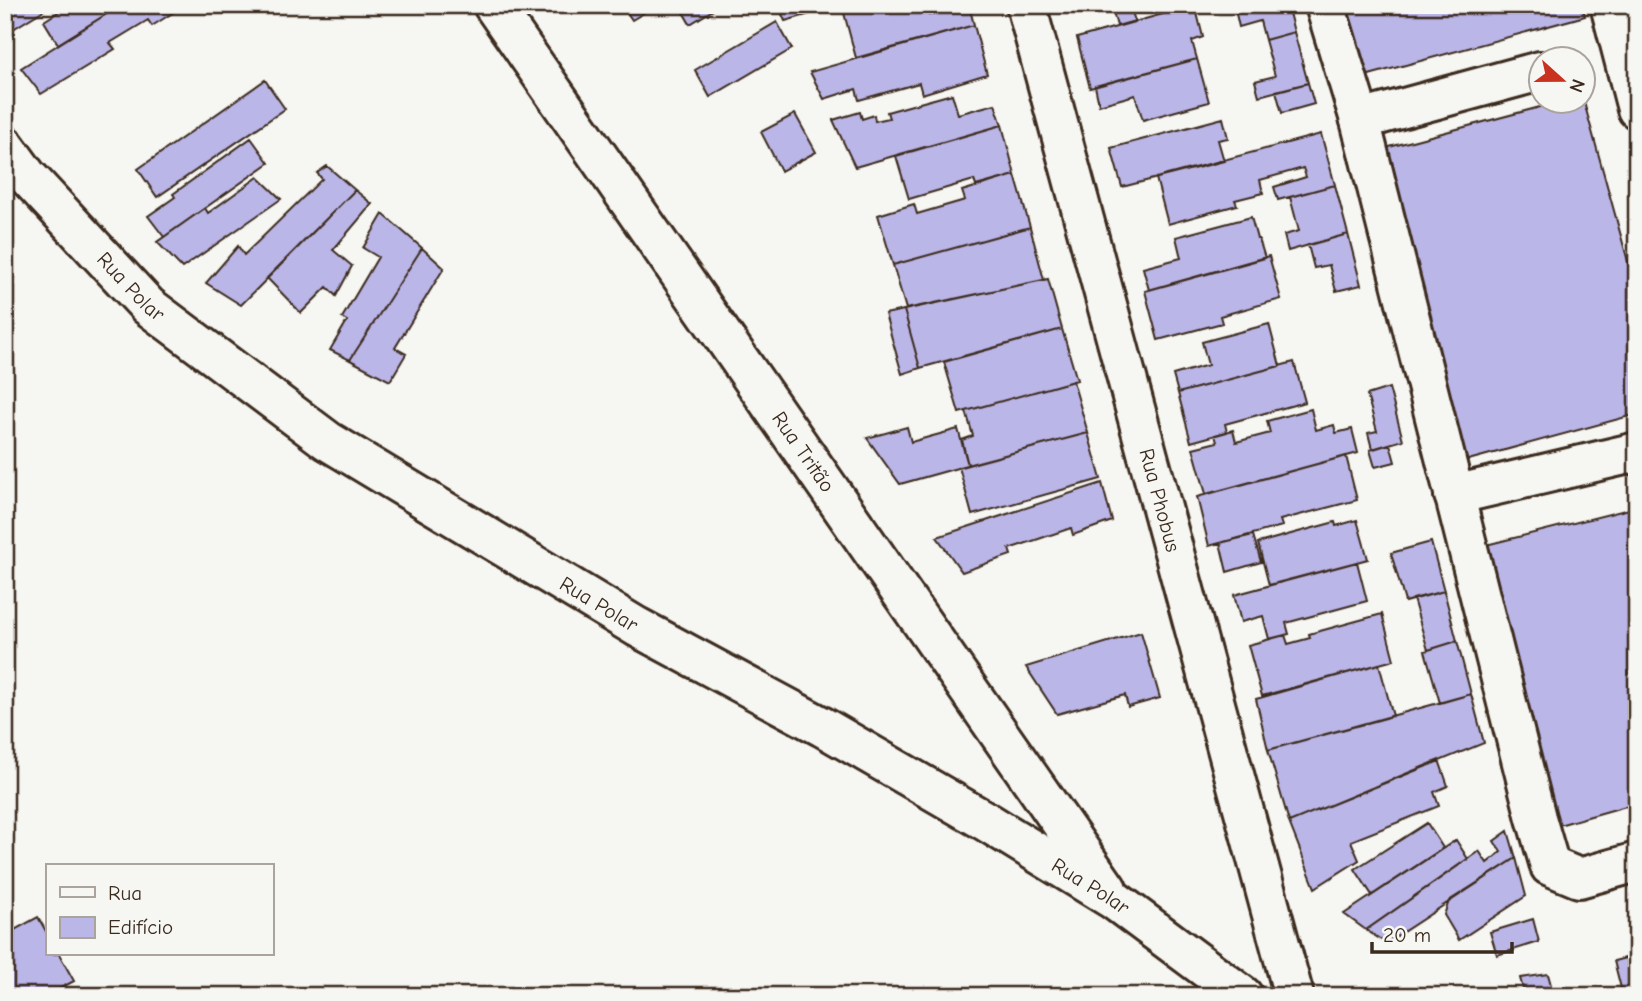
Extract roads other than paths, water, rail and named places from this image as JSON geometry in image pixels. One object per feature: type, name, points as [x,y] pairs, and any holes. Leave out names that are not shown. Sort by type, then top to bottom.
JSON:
[{"type":"street","name":"Rua Tritão","points":[[493,5],[1114,900]]},
{"type":"street","name":"Rua Phobus","points":[[1026,5],[1294,996]]},
{"type":"street","points":[[1325,5],[1360,120],[1550,866],[1579,878],[1637,862]]},
{"type":"street","points":[[1614,6],[1637,109]]},
{"type":"street","points":[[1360,120],[1526,75]]},
{"type":"street","name":"Rua Polar","points":[[5,146],[27,176],[148,306],[328,441],[637,627],[823,727],[987,822],[1114,900],[1243,996]]},
{"type":"street","points":[[1454,495],[1637,452]]}]
